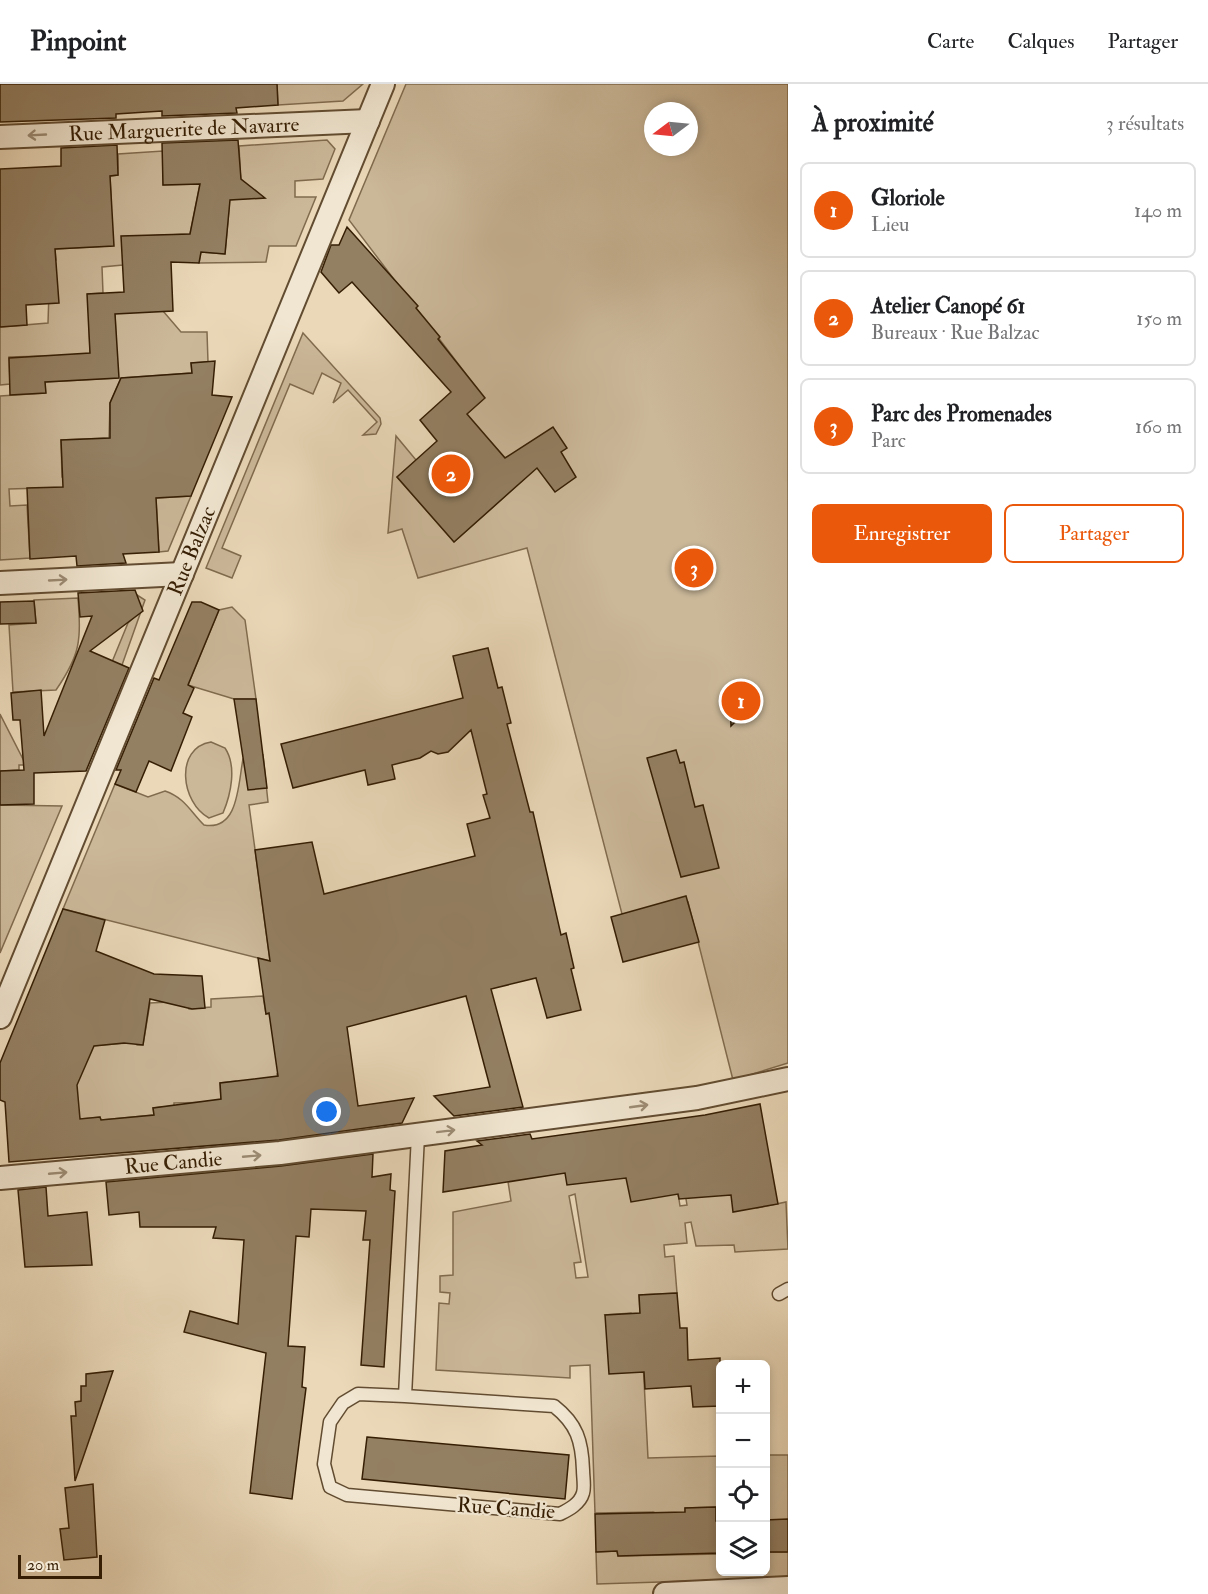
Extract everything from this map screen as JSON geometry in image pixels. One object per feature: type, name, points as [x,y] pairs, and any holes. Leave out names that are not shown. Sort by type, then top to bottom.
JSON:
[{"type":"street","name":"Rue Balzac","points":[[0,1017],[383,84]]},
{"type":"street","name":"Rue Marguerite de Navarre","points":[[0,137],[368,121]]},
{"type":"street","points":[[0,583],[182,574]]},
{"type":"street","name":"Rue Candie","points":[[0,1178],[280,1153],[697,1098],[788,1079]]},
{"type":"street","points":[[665,1594],[788,1588]]},
{"type":"lane","points":[[405,1396],[418,1135]]},
{"type":"lane","name":"Rue Candie","points":[[358,1394],[405,1396],[554,1406],[567,1416],[577,1430],[582,1447],[583,1494],[573,1507],[560,1514],[347,1495],[330,1487],[324,1464],[330,1422],[343,1403],[358,1394]]},
{"type":"shaded area","points":[[277,84],[363,84],[343,101],[278,105]]},
{"type":"shaded area","points":[[406,84],[788,84],[788,1063],[733,1080],[688,902],[663,909],[622,914],[527,548],[418,578],[402,529],[388,533],[396,436],[431,478],[428,480],[413,463],[397,477],[454,542],[524,479],[491,442],[459,421],[484,398],[349,220]]},
{"type":"shaded area","points":[[327,140],[335,149],[323,179],[295,181],[295,197],[316,197],[296,246],[269,246],[266,262],[199,263],[201,252],[225,254],[229,209],[223,200],[255,198],[241,187],[239,146]]},
{"type":"shaded area","points":[[163,151],[163,185],[200,184],[190,234],[145,236],[123,265],[102,267],[103,293],[88,294],[90,353],[47,373],[45,356],[9,357],[10,384],[0,385],[0,327],[48,323],[50,261],[56,260],[55,249],[108,246],[106,197],[111,196],[110,176],[118,175],[118,154]]},
{"type":"shaded area","points":[[115,311],[163,311],[181,332],[207,332],[208,362],[191,363],[192,373],[121,378],[110,403],[109,438],[61,440],[62,477],[91,476],[113,486],[9,489],[10,506],[27,505],[30,558],[0,560],[0,396],[45,393],[45,382],[117,378]]},
{"type":"shaded area","points":[[303,333],[380,418],[381,424],[376,434],[363,435],[377,422],[348,390],[333,403],[341,383],[322,373],[313,394],[290,384],[222,548],[241,556],[232,578],[206,568]]},
{"type":"shaded area","points":[[191,496],[168,551],[159,552],[156,498]]},
{"type":"shaded area","points":[[137,595],[145,600],[122,665],[112,662],[128,623],[141,610]]},
{"type":"shaded area","points":[[78,598],[78,646],[56,690],[13,692],[9,625],[36,623],[34,600]]},
{"type":"shaded area","points":[[232,607],[245,620],[256,699],[234,699],[188,685],[219,610]]},
{"type":"shaded area","points":[[0,714],[26,765],[19,765],[19,770],[0,771]]},
{"type":"shaded area","points":[[211,742],[225,748],[229,755],[232,780],[223,813],[209,818],[192,801],[186,777],[191,754],[199,746]]},
{"type":"shaded area","points":[[263,755],[268,802],[249,805],[270,961],[63,909],[115,784],[148,797],[165,791],[182,801],[204,825],[216,825],[224,821],[235,804],[243,759]]},
{"type":"shaded area","points":[[0,805],[62,806],[0,953]]},
{"type":"shaded area","points":[[263,996],[266,1014],[277,1013],[286,1073],[277,1074],[279,1097],[238,1100],[236,1081],[220,1083],[221,1102],[174,1103],[174,1106],[153,1108],[154,1115],[101,1120],[100,1117],[80,1119],[64,1073],[90,1046],[127,1043],[136,1033],[137,1045],[143,1045],[150,1003],[188,1001],[189,1009],[211,1007],[211,999]]},
{"type":"shaded area","points":[[502,1143],[516,1180],[672,1154],[680,1206],[687,1205],[684,1187],[731,1195],[757,1208],[786,1202],[788,1249],[735,1252],[734,1245],[696,1246],[691,1222],[685,1223],[687,1243],[664,1245],[665,1257],[674,1256],[677,1293],[639,1295],[641,1330],[633,1330],[631,1313],[605,1315],[643,1361],[648,1458],[716,1456],[716,1507],[685,1508],[685,1523],[653,1512],[595,1513],[590,1365],[570,1366],[570,1378],[436,1370],[439,1303],[449,1304],[450,1293],[440,1292],[440,1276],[453,1275],[453,1212],[511,1201]],"holes":[[[575,1194],[588,1277],[576,1278],[574,1263],[581,1262],[569,1196]]]},
{"type":"shaded area","points":[[770,1455],[788,1455],[788,1520],[770,1520]]},
{"type":"shaded area","points":[[617,1551],[618,1556],[716,1554],[716,1576],[770,1576],[770,1552],[788,1552],[788,1578],[597,1584],[596,1552]]},
{"type":"building","points":[[0,84],[277,84],[278,105],[236,108],[237,113],[162,116],[162,111],[116,114],[116,118],[0,122]]},
{"type":"building","points":[[238,140],[241,179],[265,198],[230,200],[225,254],[201,252],[199,263],[171,262],[173,311],[115,314],[119,378],[45,382],[46,393],[10,395],[9,358],[90,353],[87,294],[124,292],[121,236],[190,234],[200,184],[163,185],[162,143]]},
{"type":"building","points":[[117,145],[118,175],[110,176],[114,246],[55,249],[59,303],[26,305],[27,325],[0,327],[0,169],[61,166],[61,148]]},
{"type":"building","points":[[347,227],[418,306],[416,308],[440,337],[438,339],[485,398],[467,414],[505,458],[553,427],[567,448],[561,452],[576,477],[555,492],[537,468],[454,542],[397,477],[437,441],[420,420],[451,392],[352,282],[339,293],[321,272],[331,245],[339,245]]},
{"type":"building","points":[[215,361],[212,395],[232,397],[191,496],[156,498],[159,552],[123,554],[126,563],[77,566],[76,556],[30,559],[27,488],[63,487],[61,440],[110,438],[110,403],[121,378],[192,373],[191,363]]},
{"type":"building","points":[[135,590],[143,611],[90,651],[129,668],[86,771],[34,773],[34,804],[0,805],[0,771],[24,770],[20,720],[13,720],[11,693],[41,690],[44,736],[92,616],[80,617],[78,593]]},
{"type":"building","points":[[34,601],[36,623],[0,624],[0,602]]},
{"type":"building","points":[[192,602],[201,602],[219,610],[188,685],[194,688],[183,713],[192,717],[171,771],[149,761],[136,792],[115,784],[121,770],[116,770],[154,678],[159,680]]},
{"type":"building","points":[[488,648],[498,688],[502,687],[511,723],[507,724],[530,812],[533,812],[561,935],[566,933],[574,968],[571,969],[581,1010],[547,1018],[536,978],[491,989],[523,1107],[454,1116],[434,1096],[490,1087],[466,996],[347,1027],[358,1106],[414,1098],[402,1123],[279,1140],[9,1162],[5,1102],[0,1100],[0,1063],[63,909],[105,920],[96,951],[154,974],[202,976],[205,1008],[192,1009],[150,999],[143,1045],[124,1043],[94,1046],[77,1085],[80,1119],[100,1117],[101,1120],[154,1115],[153,1108],[221,1099],[220,1083],[278,1076],[258,958],[270,961],[255,850],[312,842],[324,894],[475,856],[467,824],[490,818],[483,795],[487,794],[471,730],[448,752],[438,754],[431,751],[420,758],[392,765],[395,779],[368,785],[365,770],[293,788],[281,744],[463,698],[453,656]]},
{"type":"building","points":[[741,691],[749,692],[752,705],[731,726],[730,695]]},
{"type":"building","points":[[234,699],[256,699],[267,788],[248,790]]},
{"type":"building","points":[[676,750],[680,763],[684,762],[695,807],[703,805],[719,868],[681,877],[647,758]]},
{"type":"building","points":[[686,896],[699,942],[623,962],[611,917]]},
{"type":"building","points":[[760,1104],[778,1204],[733,1212],[731,1195],[679,1199],[678,1194],[631,1202],[626,1178],[567,1185],[565,1173],[443,1192],[445,1151],[482,1145],[477,1141],[530,1134],[532,1139],[705,1115]]},
{"type":"building","points":[[373,1154],[372,1177],[391,1174],[390,1190],[395,1191],[384,1367],[361,1365],[370,1240],[363,1240],[366,1211],[311,1209],[309,1237],[296,1236],[288,1346],[305,1347],[302,1387],[306,1388],[292,1499],[250,1493],[266,1353],[184,1332],[190,1311],[238,1324],[244,1240],[213,1238],[216,1227],[140,1227],[139,1212],[109,1215],[106,1182],[281,1166]]},
{"type":"building","points":[[46,1187],[48,1216],[87,1212],[92,1265],[25,1267],[18,1190]]},
{"type":"building","points":[[677,1293],[680,1328],[687,1328],[688,1360],[720,1358],[716,1360],[716,1406],[693,1407],[691,1386],[645,1389],[644,1372],[609,1374],[605,1315],[640,1313],[639,1295]]},
{"type":"building","points":[[113,1371],[75,1481],[71,1416],[76,1416],[75,1402],[81,1401],[81,1386],[86,1386],[86,1374]]},
{"type":"building","points":[[367,1437],[569,1455],[565,1499],[362,1479]]},
{"type":"building","points":[[93,1484],[97,1557],[64,1560],[60,1529],[69,1528],[65,1488]]},
{"type":"building","points":[[716,1507],[716,1553],[618,1556],[617,1551],[596,1552],[595,1514],[685,1512],[685,1508]]},
{"type":"building","points":[[788,1519],[788,1552],[770,1552],[770,1520]]},
{"type":"place","name":"Atelier Canopé 61","points":[[451,474]]},
{"type":"place","name":"Parc des Promenades","points":[[694,568]]},
{"type":"place","name":"Gloriole","points":[[741,701]]}]
